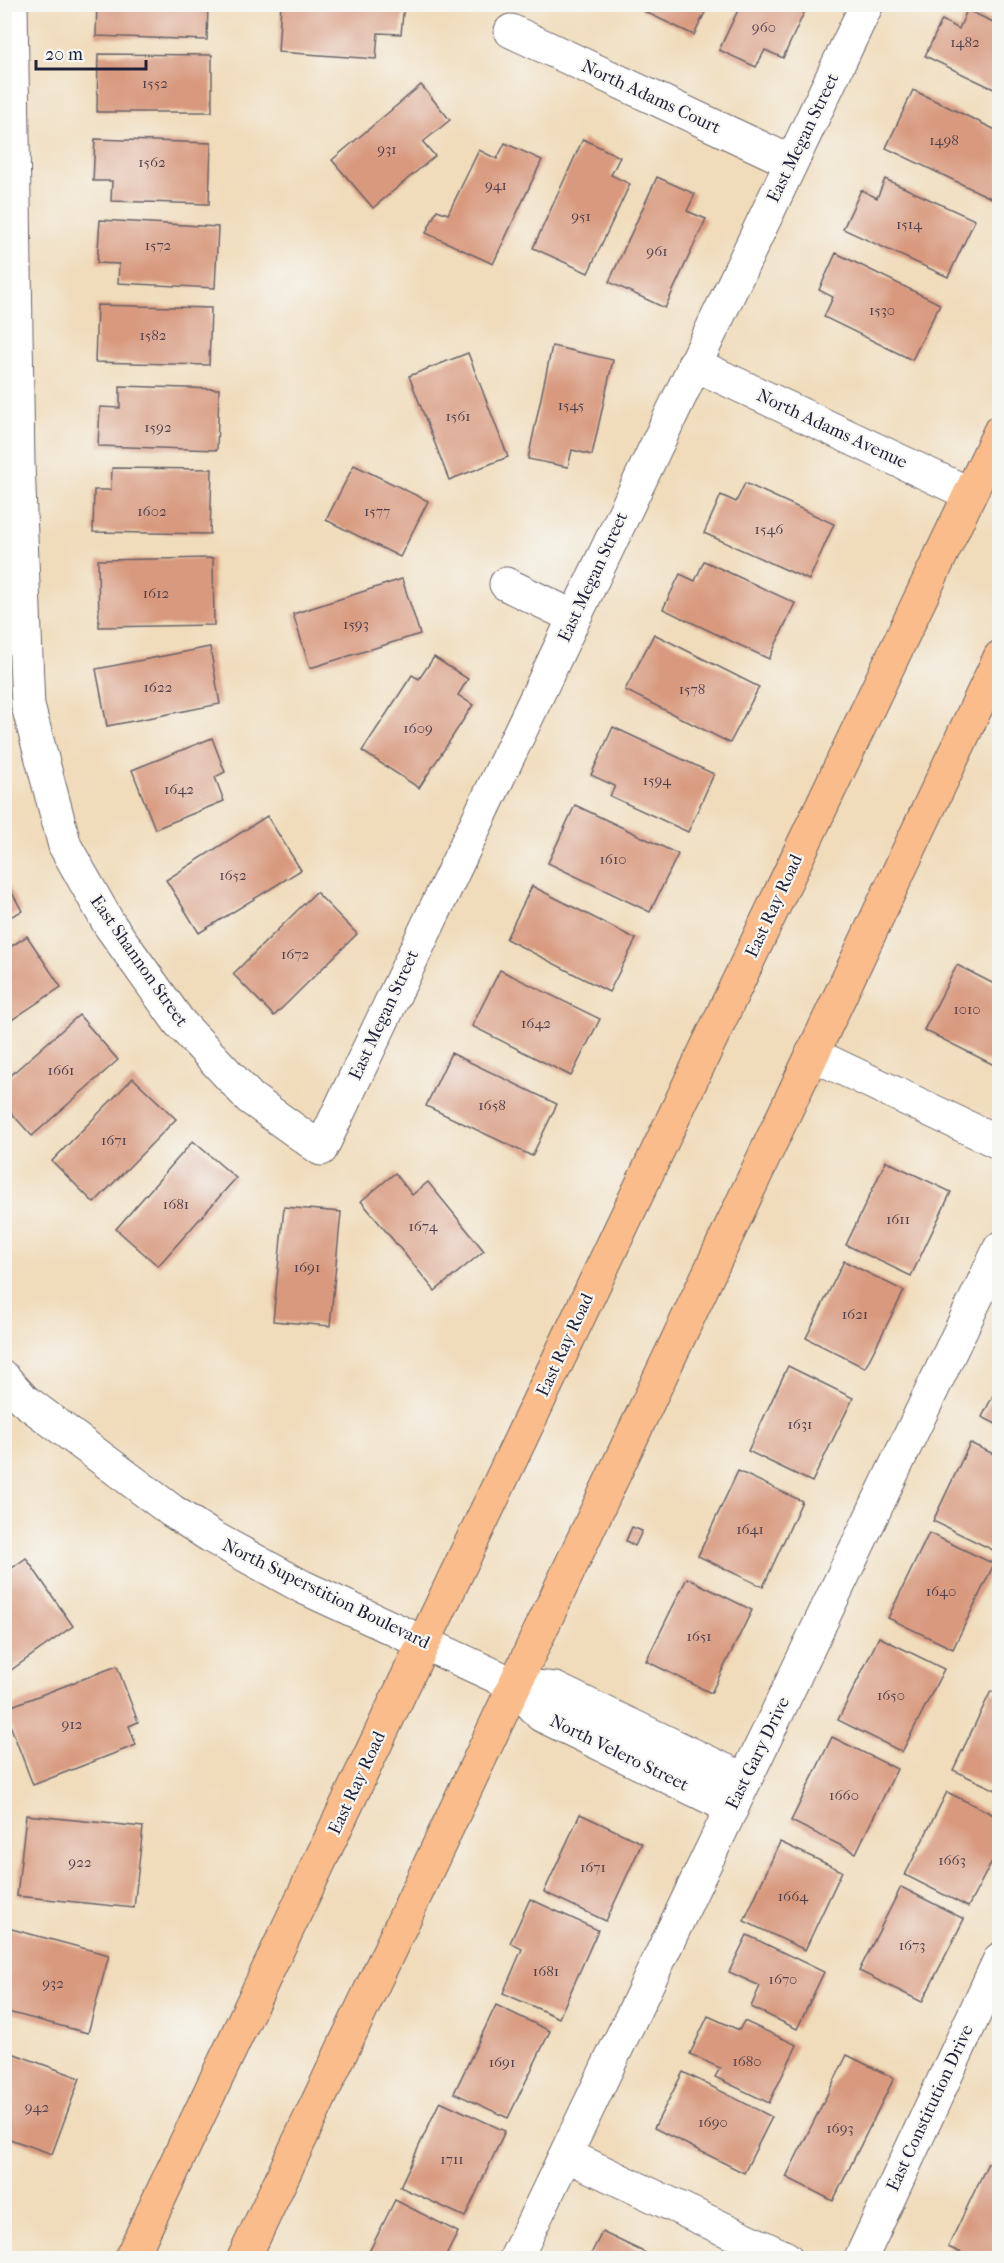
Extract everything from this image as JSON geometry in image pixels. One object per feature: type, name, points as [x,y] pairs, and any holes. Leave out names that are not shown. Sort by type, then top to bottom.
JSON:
[{"type":"main road","name":"East Ray Road","points":[[131,2259],[999,430]]},
{"type":"main road","points":[[244,2259],[999,657]]},
{"type":"street","name":"East Shannon Street","points":[[11,4],[11,464],[28,706],[65,846],[109,924],[179,1022],[250,1098],[321,1149]]},
{"type":"street","name":"East Megan Street","points":[[321,1149],[867,4]]},
{"type":"street","name":"North Adams Court","points":[[512,31],[791,162]]},
{"type":"street","name":"North Adams Avenue","points":[[694,364],[970,494]]},
{"type":"street","points":[[506,584],[574,617]]},
{"type":"street","points":[[812,1054],[999,1143]]},
{"type":"street","name":"East Gary Drive","points":[[516,2259],[999,1248]]},
{"type":"street","name":"North Superstition Boulevard","points":[[4,1378],[24,1400],[172,1511],[212,1537],[303,1587],[515,1685]]},
{"type":"street","name":"North Velero Street","points":[[515,1685],[541,1715],[738,1794]]},
{"type":"street","name":"East Constitution Drive","points":[[861,2259],[992,1994],[999,1959]]},
{"type":"street","points":[[566,2155],[786,2259]]},
{"type":"building","points":[[97,4],[208,4],[207,40],[96,36]]},
{"type":"building","points":[[281,4],[404,4],[401,34],[378,33],[376,59],[278,52]]},
{"type":"building","points":[[644,4],[709,4],[694,35],[641,10]]},
{"type":"building","points":[[741,4],[808,4],[783,58],[765,50],[756,67],[719,50]]},
{"type":"building","points":[[967,10],[1000,25],[1000,92],[925,56],[942,20],[959,29]]},
{"type":"building","points":[[98,54],[212,55],[212,112],[97,112]]},
{"type":"building","points":[[421,85],[450,120],[423,142],[435,156],[373,208],[332,160]]},
{"type":"building","points":[[913,90],[1000,132],[1000,191],[995,200],[886,148]]},
{"type":"building","points":[[95,139],[211,143],[209,204],[111,201],[112,181],[93,181]]},
{"type":"building","points":[[583,139],[620,157],[611,175],[630,184],[588,273],[533,248]]},
{"type":"building","points":[[505,143],[542,160],[493,264],[426,233],[437,210],[448,214],[479,150],[497,159]]},
{"type":"building","points":[[657,177],[695,194],[687,211],[706,219],[665,308],[609,282]]},
{"type":"building","points":[[885,179],[975,220],[948,277],[843,229],[861,190],[877,198]]},
{"type":"building","points":[[100,220],[218,227],[215,288],[118,283],[119,264],[97,263]]},
{"type":"building","points":[[836,253],[940,304],[912,360],[824,317],[833,297],[819,290]]},
{"type":"building","points":[[97,305],[211,308],[209,365],[95,362]]},
{"type":"building","points":[[552,346],[613,360],[592,455],[572,450],[568,467],[528,459]]},
{"type":"building","points":[[468,353],[508,457],[449,480],[409,376]]},
{"type":"building","points":[[120,386],[219,389],[217,450],[98,446],[100,407],[120,408]]},
{"type":"building","points":[[354,465],[428,501],[400,557],[326,520]]},
{"type":"building","points":[[112,468],[212,469],[210,534],[93,532],[94,490],[111,490]]},
{"type":"building","points":[[745,483],[834,524],[809,580],[704,533],[721,495],[736,502]]},
{"type":"building","points":[[213,558],[214,625],[99,627],[98,560]]},
{"type":"building","points":[[704,561],[795,603],[769,659],[663,609],[680,574],[695,581]]},
{"type":"building","points":[[402,579],[420,634],[310,668],[293,614]]},
{"type":"building","points":[[654,634],[759,687],[730,743],[625,690]]},
{"type":"building","points":[[210,647],[220,704],[107,726],[96,669]]},
{"type":"building","points":[[434,657],[468,679],[458,695],[473,705],[419,788],[362,751],[412,675],[419,679]]},
{"type":"building","points":[[613,727],[714,774],[688,832],[610,796],[615,786],[591,775]]},
{"type":"building","points":[[212,738],[225,772],[215,777],[224,801],[155,829],[132,770]]},
{"type":"building","points":[[575,805],[678,854],[650,912],[548,863]]},
{"type":"building","points":[[267,816],[301,870],[199,933],[166,880]]},
{"type":"building","points":[[4,878],[22,911],[4,920]]},
{"type":"building","points":[[532,886],[636,939],[609,992],[506,939]]},
{"type":"building","points":[[316,892],[357,934],[274,1016],[233,974]]},
{"type":"building","points":[[27,936],[61,987],[4,1025],[4,951]]},
{"type":"building","points":[[957,965],[1000,987],[1000,1068],[924,1030]]},
{"type":"building","points":[[500,970],[600,1019],[571,1076],[472,1026]]},
{"type":"building","points":[[79,1015],[118,1060],[32,1136],[4,1105],[4,1081]]},
{"type":"building","points":[[451,1053],[557,1104],[532,1156],[426,1106]]},
{"type":"building","points":[[133,1078],[176,1119],[94,1203],[52,1161]]},
{"type":"building","points":[[193,1141],[236,1178],[158,1266],[116,1229]]},
{"type":"building","points":[[886,1161],[951,1192],[911,1276],[846,1245]]},
{"type":"building","points":[[395,1173],[412,1195],[428,1182],[484,1251],[435,1291],[361,1201]]},
{"type":"building","points":[[284,1207],[341,1212],[330,1326],[273,1321]]},
{"type":"building","points":[[844,1261],[904,1291],[865,1368],[806,1338]]},
{"type":"building","points":[[788,1366],[853,1398],[812,1482],[748,1451]]},
{"type":"building","points":[[1000,1382],[1000,1426],[982,1417]]},
{"type":"building","points":[[970,1443],[1000,1457],[1000,1540],[995,1551],[933,1521]]},
{"type":"building","points":[[738,1471],[802,1501],[763,1587],[698,1556]]},
{"type":"building","points":[[632,1527],[642,1531],[635,1546],[626,1541]]},
{"type":"building","points":[[929,1533],[994,1564],[953,1649],[888,1618]]},
{"type":"building","points":[[26,1558],[73,1626],[4,1675],[4,1574]]},
{"type":"building","points":[[687,1578],[752,1610],[711,1693],[646,1661]]},
{"type":"building","points":[[879,1637],[944,1669],[902,1752],[838,1720]]},
{"type":"building","points":[[117,1666],[138,1722],[129,1726],[136,1745],[33,1785],[4,1709]]},
{"type":"building","points":[[991,1691],[1000,1695],[1000,1792],[953,1770]]},
{"type":"building","points":[[832,1737],[897,1769],[856,1853],[791,1821]]},
{"type":"building","points":[[947,1792],[1000,1818],[1000,1846],[968,1907],[905,1875]]},
{"type":"building","points":[[580,1814],[642,1843],[606,1921],[544,1892]]},
{"type":"building","points":[[26,1815],[143,1827],[134,1908],[17,1896]]},
{"type":"building","points":[[780,1842],[842,1871],[805,1950],[744,1921]]},
{"type":"building","points":[[901,1887],[964,1919],[922,2002],[859,1971]]},
{"type":"building","points":[[530,1899],[598,1930],[559,2018],[503,1993],[522,1949],[510,1943]]},
{"type":"building","points":[[4,1927],[109,1955],[88,2033],[4,2011]]},
{"type":"building","points":[[747,1935],[824,1972],[797,2029],[751,2007],[760,1986],[729,1972]]},
{"type":"building","points":[[496,2005],[550,2031],[508,2118],[454,2093]]},
{"type":"building","points":[[708,2016],[739,2030],[744,2021],[797,2045],[769,2103],[715,2077],[720,2068],[690,2054]]},
{"type":"building","points":[[4,2050],[80,2078],[52,2154],[4,2137]]},
{"type":"building","points":[[847,2055],[894,2078],[833,2201],[786,2177]]},
{"type":"building","points":[[683,2072],[772,2117],[744,2173],[654,2128]]},
{"type":"building","points":[[440,2101],[505,2131],[465,2217],[400,2187]]},
{"type":"building","points":[[988,2163],[1000,2168],[1000,2258],[973,2258],[948,2247]]},
{"type":"building","points":[[395,2200],[458,2232],[445,2258],[366,2258]]},
{"type":"building","points":[[602,2232],[656,2258],[589,2258]]}]
